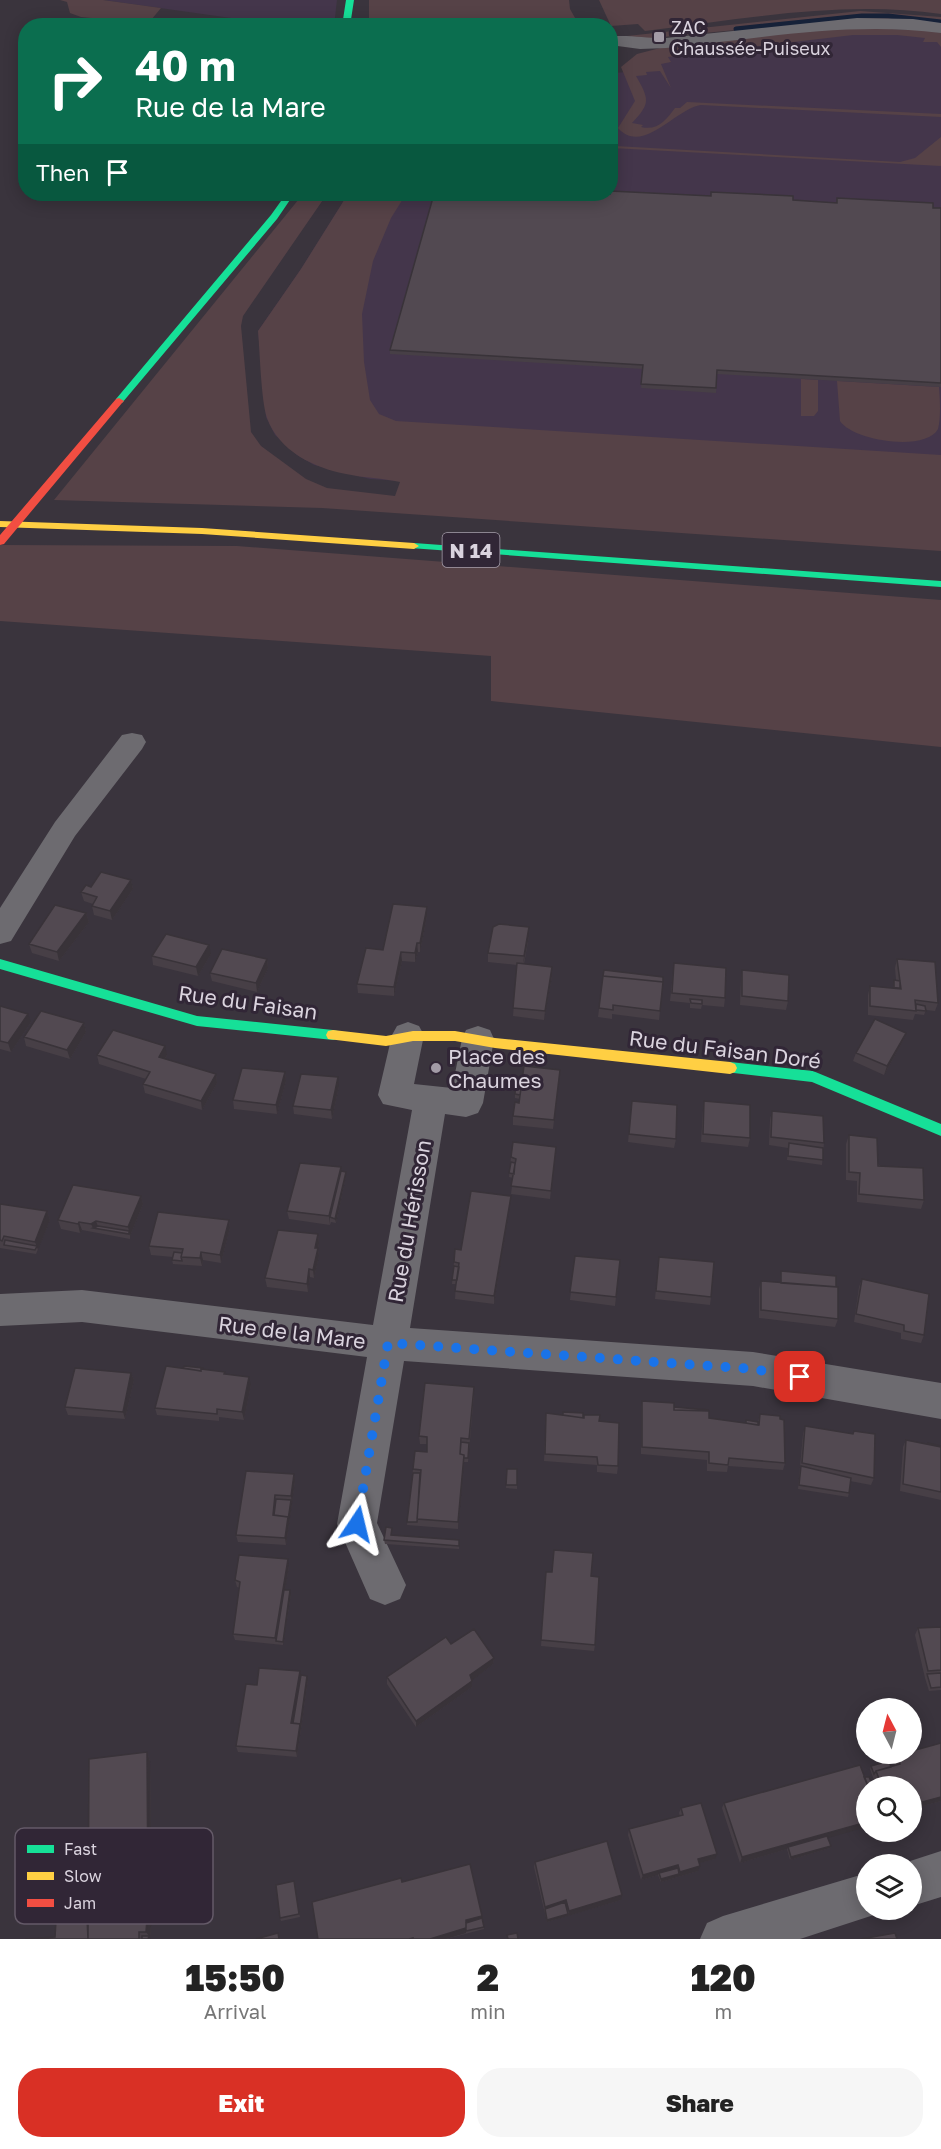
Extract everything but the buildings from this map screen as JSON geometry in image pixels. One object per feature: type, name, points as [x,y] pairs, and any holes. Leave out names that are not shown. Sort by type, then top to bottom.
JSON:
[{"type":"main road","points":[[347,18],[350,0]]},
{"type":"main road","points":[[0,542],[285,201]]},
{"type":"main road","points":[[14,509],[49,510]]},
{"type":"main road","name":"N 14","points":[[0,524],[214,532],[941,584]]},
{"type":"main road","name":"Rue du Faisan","points":[[0,964],[197,1021],[386,1041],[408,1035],[487,1041]]},
{"type":"main road","name":"Rue du Faisan Doré","points":[[487,1041],[813,1077],[941,1130]]},
{"type":"street","points":[[618,41],[659,44],[858,22],[902,23],[941,28]]},
{"type":"street","points":[[618,43],[626,47],[623,57],[659,44]]},
{"type":"street","points":[[0,933],[65,829],[132,742]]},
{"type":"street","points":[[408,1035],[395,1095],[465,1103],[487,1041]]},
{"type":"street","name":"Rue du Hérisson","points":[[385,1585],[357,1524],[431,1099]]},
{"type":"street","name":"Rue de la Mare","points":[[0,1310],[82,1306],[388,1343],[753,1369],[941,1401]]},
{"type":"street","points":[[922,1880],[941,1874]]},
{"type":"street","points":[[723,1939],[856,1899]]},
{"type":"shaded area","points":[[60,0],[103,0],[161,8],[153,18],[91,18],[70,13],[67,2]]},
{"type":"shaded area","points":[[103,0],[337,0],[335,18],[230,18]]},
{"type":"shaded area","points":[[369,0],[569,0],[570,9],[575,18],[369,18]]},
{"type":"shaded area","points":[[599,0],[941,0],[941,14],[904,10],[830,10],[645,31],[638,24],[618,25],[618,18],[607,18]]},
{"type":"shaded area","points":[[860,11],[941,17],[941,24],[851,19],[642,39],[627,36]]},
{"type":"shaded area","points":[[839,27],[941,31],[941,47],[937,42],[923,42],[925,38],[897,35],[853,35],[668,57],[671,62],[661,64],[671,88],[660,71],[646,72],[647,75],[636,76],[644,90],[646,101],[632,123],[647,128],[657,126],[675,108],[680,108],[687,102],[941,114],[941,117],[701,105],[691,108],[649,134],[638,137],[628,135],[618,128],[635,101],[621,67],[637,54],[660,48]]},
{"type":"shaded area","name":"ZAC Chaussée-Puiseux","points":[[842,31],[941,36],[941,517],[370,479],[314,465],[297,455],[275,435],[266,417],[258,331],[301,269],[344,201],[618,201],[618,73],[629,72],[650,54]]},
{"type":"shaded area","points":[[941,137],[941,166],[618,148],[618,146],[900,162],[915,158]]},
{"type":"shaded area","points":[[297,201],[322,201],[243,316],[241,326],[251,432],[261,446],[306,479],[327,488],[395,496],[400,482],[353,475],[322,467],[299,456],[280,440],[265,410],[258,331],[301,269],[344,201],[402,201],[391,218],[373,261],[362,314],[364,362],[370,400],[379,414],[396,421],[941,455],[941,551],[322,508],[54,500]]},
{"type":"shaded area","points":[[801,379],[818,380],[818,411],[814,416],[801,416]]},
{"type":"shaded area","points":[[837,381],[939,387],[938,429],[931,436],[905,442],[859,434],[847,428],[840,421]]},
{"type":"shaded area","points":[[0,545],[237,546],[941,600],[941,747],[491,701],[491,656],[0,621]]},
{"type":"waterway","points":[[736,29],[862,16],[888,16],[941,22]]},
{"type":"traffic: fast","points":[[347,18],[350,0]]},
{"type":"traffic: fast","points":[[119,401],[285,201]]},
{"type":"traffic: fast","points":[[414,546],[941,584]]},
{"type":"traffic: fast","points":[[0,964],[197,1021],[333,1035]]},
{"type":"traffic: fast","points":[[730,1068],[813,1077],[941,1130]]},
{"type":"traffic: slow","points":[[0,524],[202,531],[414,546]]},
{"type":"traffic: slow","points":[[333,1035],[386,1041],[413,1036],[455,1036],[495,1043],[730,1068]]},
{"type":"traffic: jam","points":[[0,542],[119,401]]},
{"type":"place","name":"ZAC Chaussée-Puiseux","points":[[659,37]]},
{"type":"place","name":"Place des Chaumes","points":[[436,1068]]},
{"type":"route","points":[[357,1524],[388,1343],[753,1369],[800,1377]]}]
